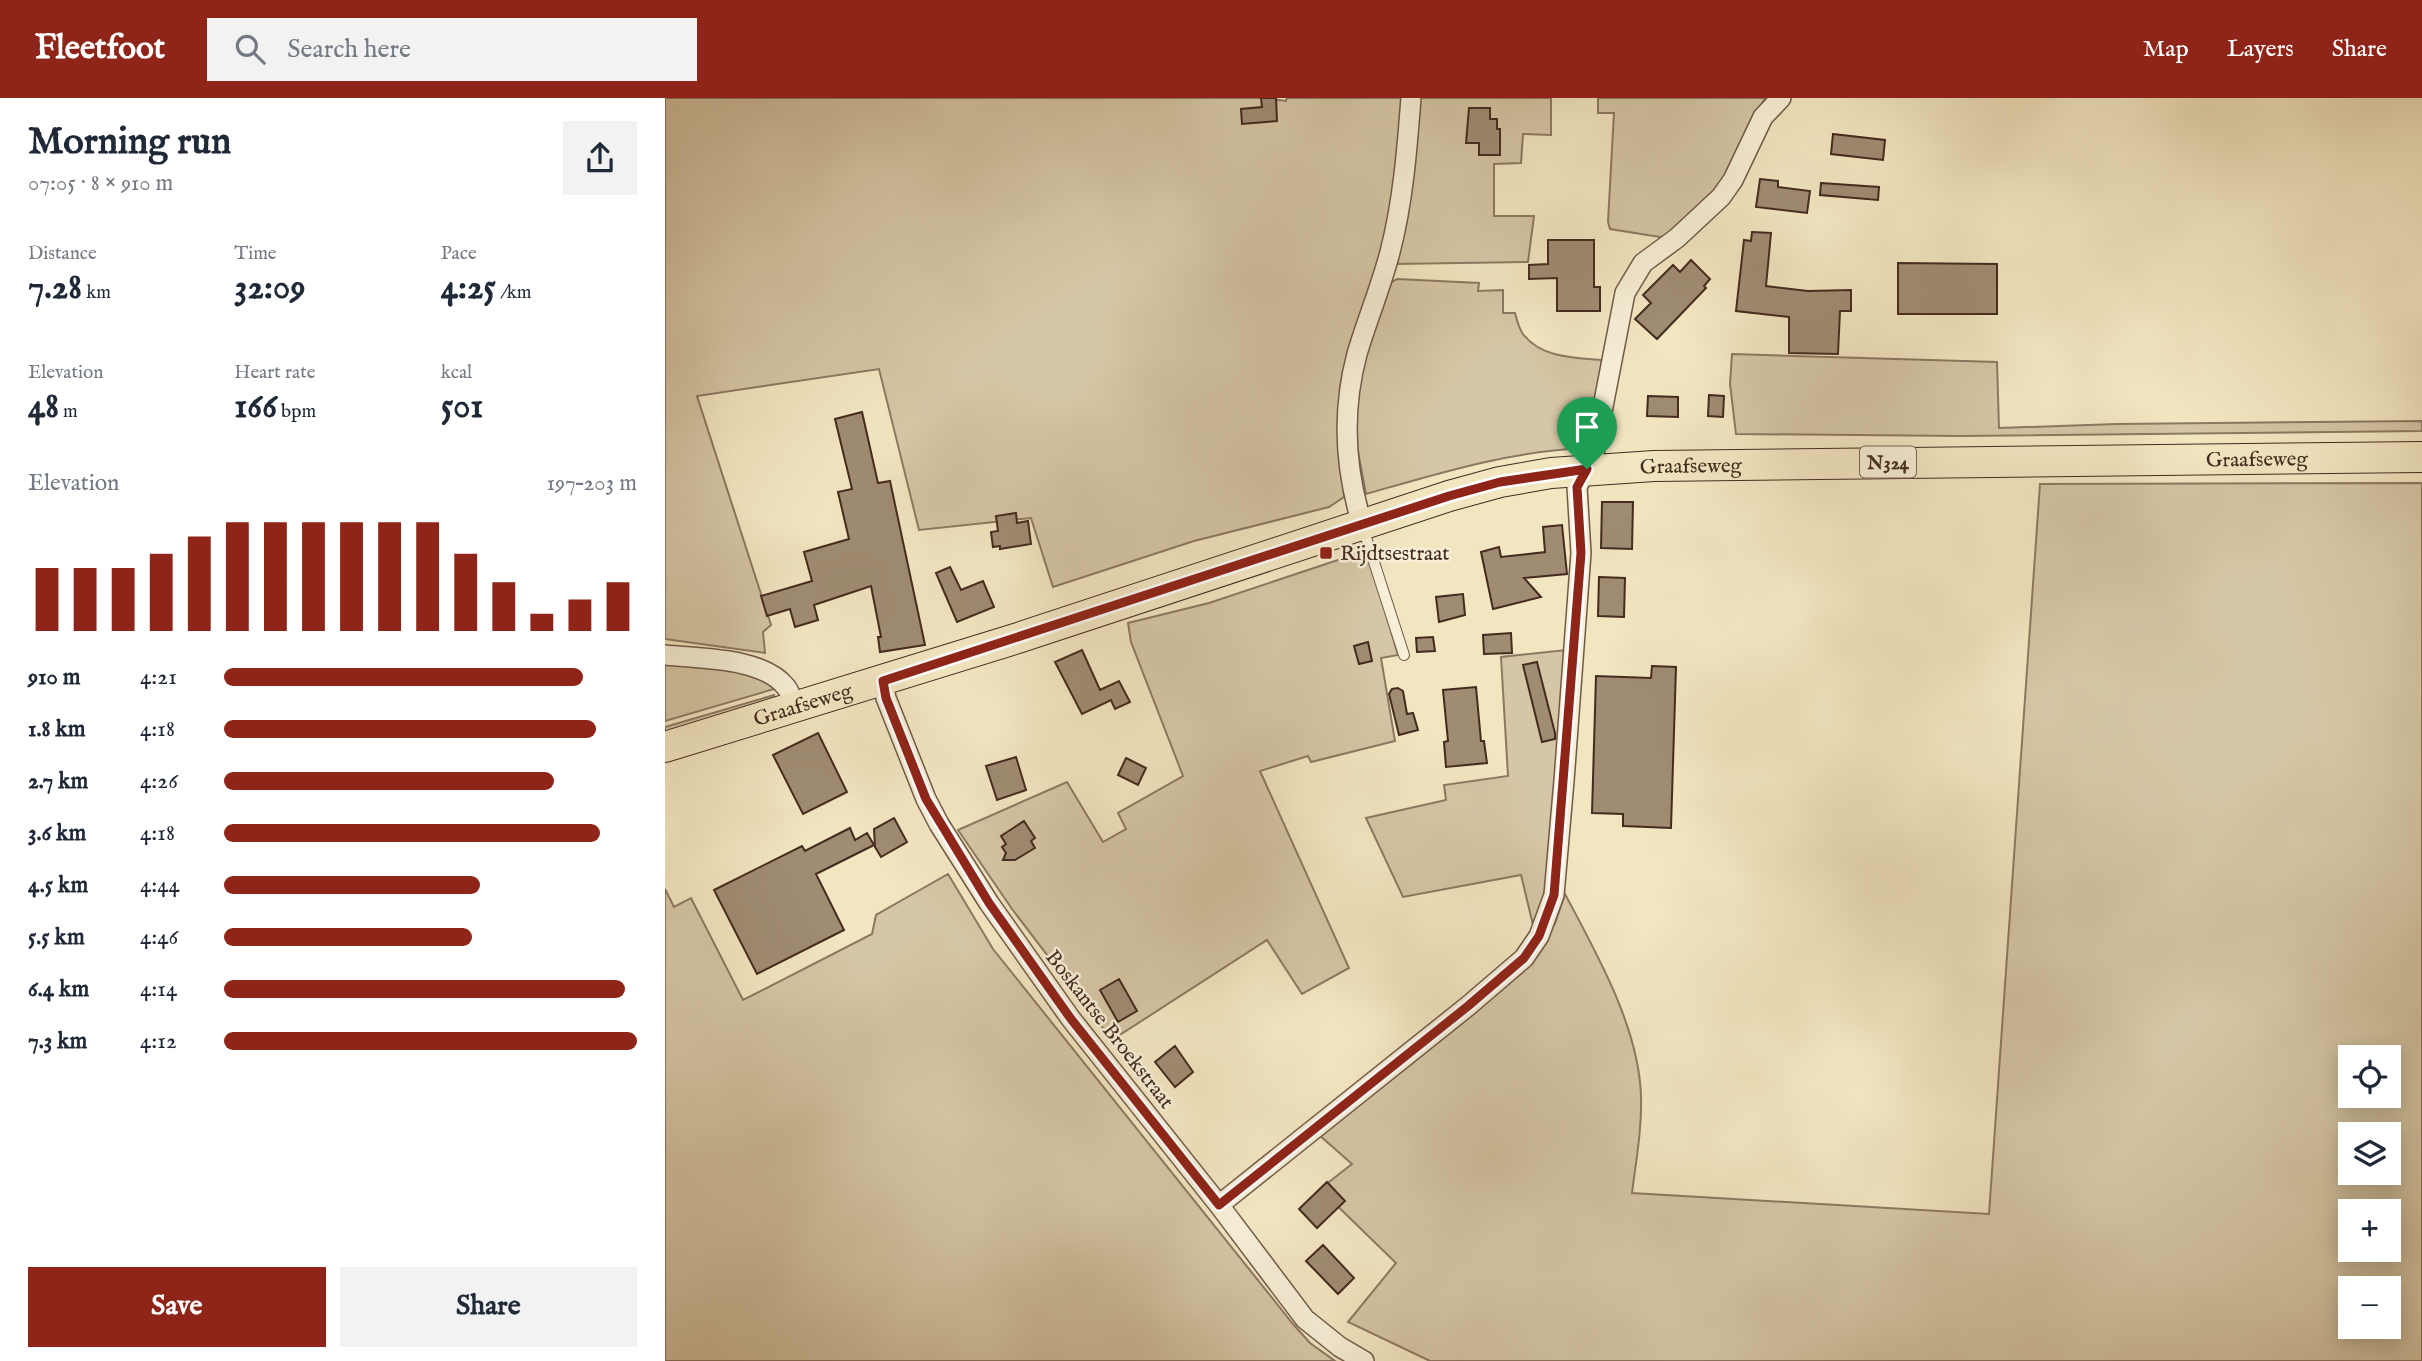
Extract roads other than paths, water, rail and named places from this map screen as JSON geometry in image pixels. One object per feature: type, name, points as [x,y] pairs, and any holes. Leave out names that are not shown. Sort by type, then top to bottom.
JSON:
[{"type":"main road","name":"Graafseweg","points":[[665,747],[883,681],[1362,524],[1500,482],[1587,469],[1816,462],[2422,457]]},
{"type":"street","points":[[1362,524],[1353,488],[1347,439],[1347,408],[1358,353],[1390,252],[1405,177],[1411,98]]},
{"type":"street","points":[[1219,1205],[1468,1006],[1524,958],[1539,936],[1554,895],[1581,553],[1577,487],[1594,453],[1625,293],[1643,263],[1677,238],[1721,197],[1733,180],[1763,117],[1780,98]]},
{"type":"street","points":[[665,655],[751,666],[770,674],[787,688],[795,707]]},
{"type":"street","name":"Boskantse Broekstraat","points":[[883,681],[886,698],[926,799],[989,903],[1071,1019],[1219,1205],[1305,1319],[1340,1347],[1364,1361]]},
{"type":"lane","points":[[1362,524],[1404,655]]},
{"type":"place","name":"Rijdtsestraat","points":[[1326,553]]}]
